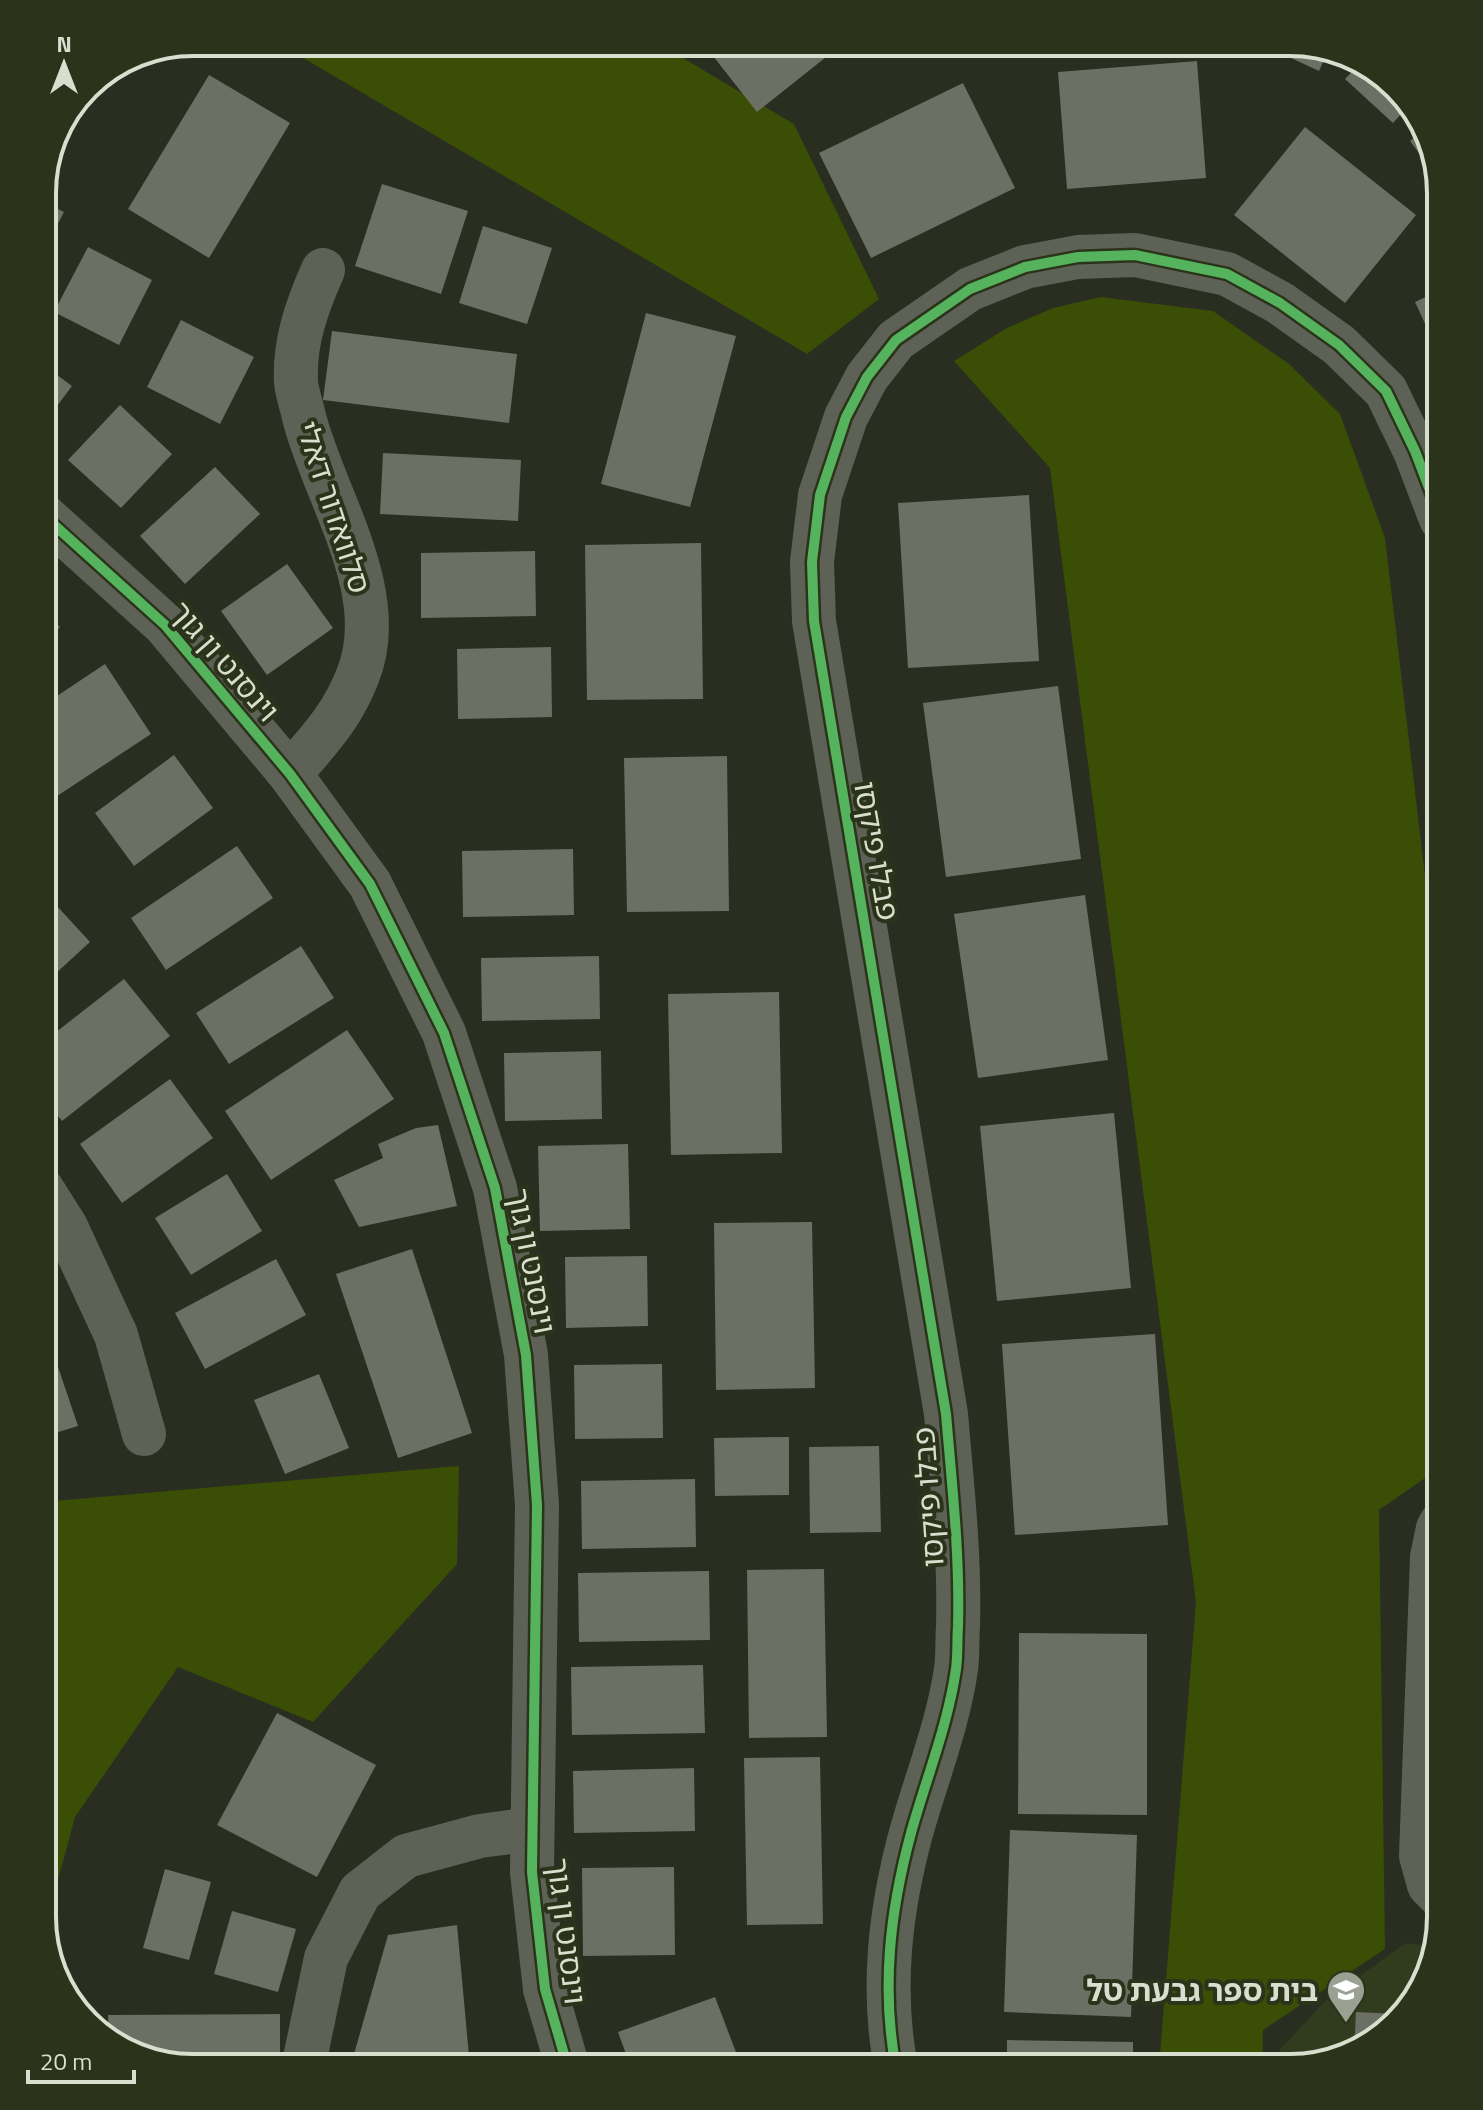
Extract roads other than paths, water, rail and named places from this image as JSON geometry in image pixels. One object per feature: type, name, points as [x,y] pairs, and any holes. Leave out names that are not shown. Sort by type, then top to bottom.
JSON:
[{"type":"street","name":"פבלו פיקסו","points":[[894,2054],[887,1973],[894,1907],[953,1683],[959,1599],[946,1414],[814,621],[812,562],[820,495],[846,417],[867,377],[896,340],[970,289],[1025,267],[1078,257],[1135,255],[1227,274],[1280,303],[1339,345],[1386,391],[1427,482]]},
{"type":"street","name":"סלוואדור דאלי","points":[[290,774],[338,718],[360,672],[367,633],[365,594],[354,556],[310,441],[296,384],[298,341],[310,299],[323,270]]},
{"type":"street","name":"וינסנט ון גוך","points":[[56,527],[165,625],[290,774],[370,884],[444,1033],[495,1188],[526,1355],[537,1505],[532,1872],[545,1989],[564,2054]]},
{"type":"street","points":[[56,1211],[116,1335],[144,1434]]},
{"type":"street","points":[[1427,1693],[1421,1856],[1427,1878]]},
{"type":"street","points":[[306,2054],[326,1958],[360,1892],[406,1856],[480,1836],[532,1829]]},
{"type":"place","name":"בית ספר גבעת טל","points":[[1346,2024]]}]
